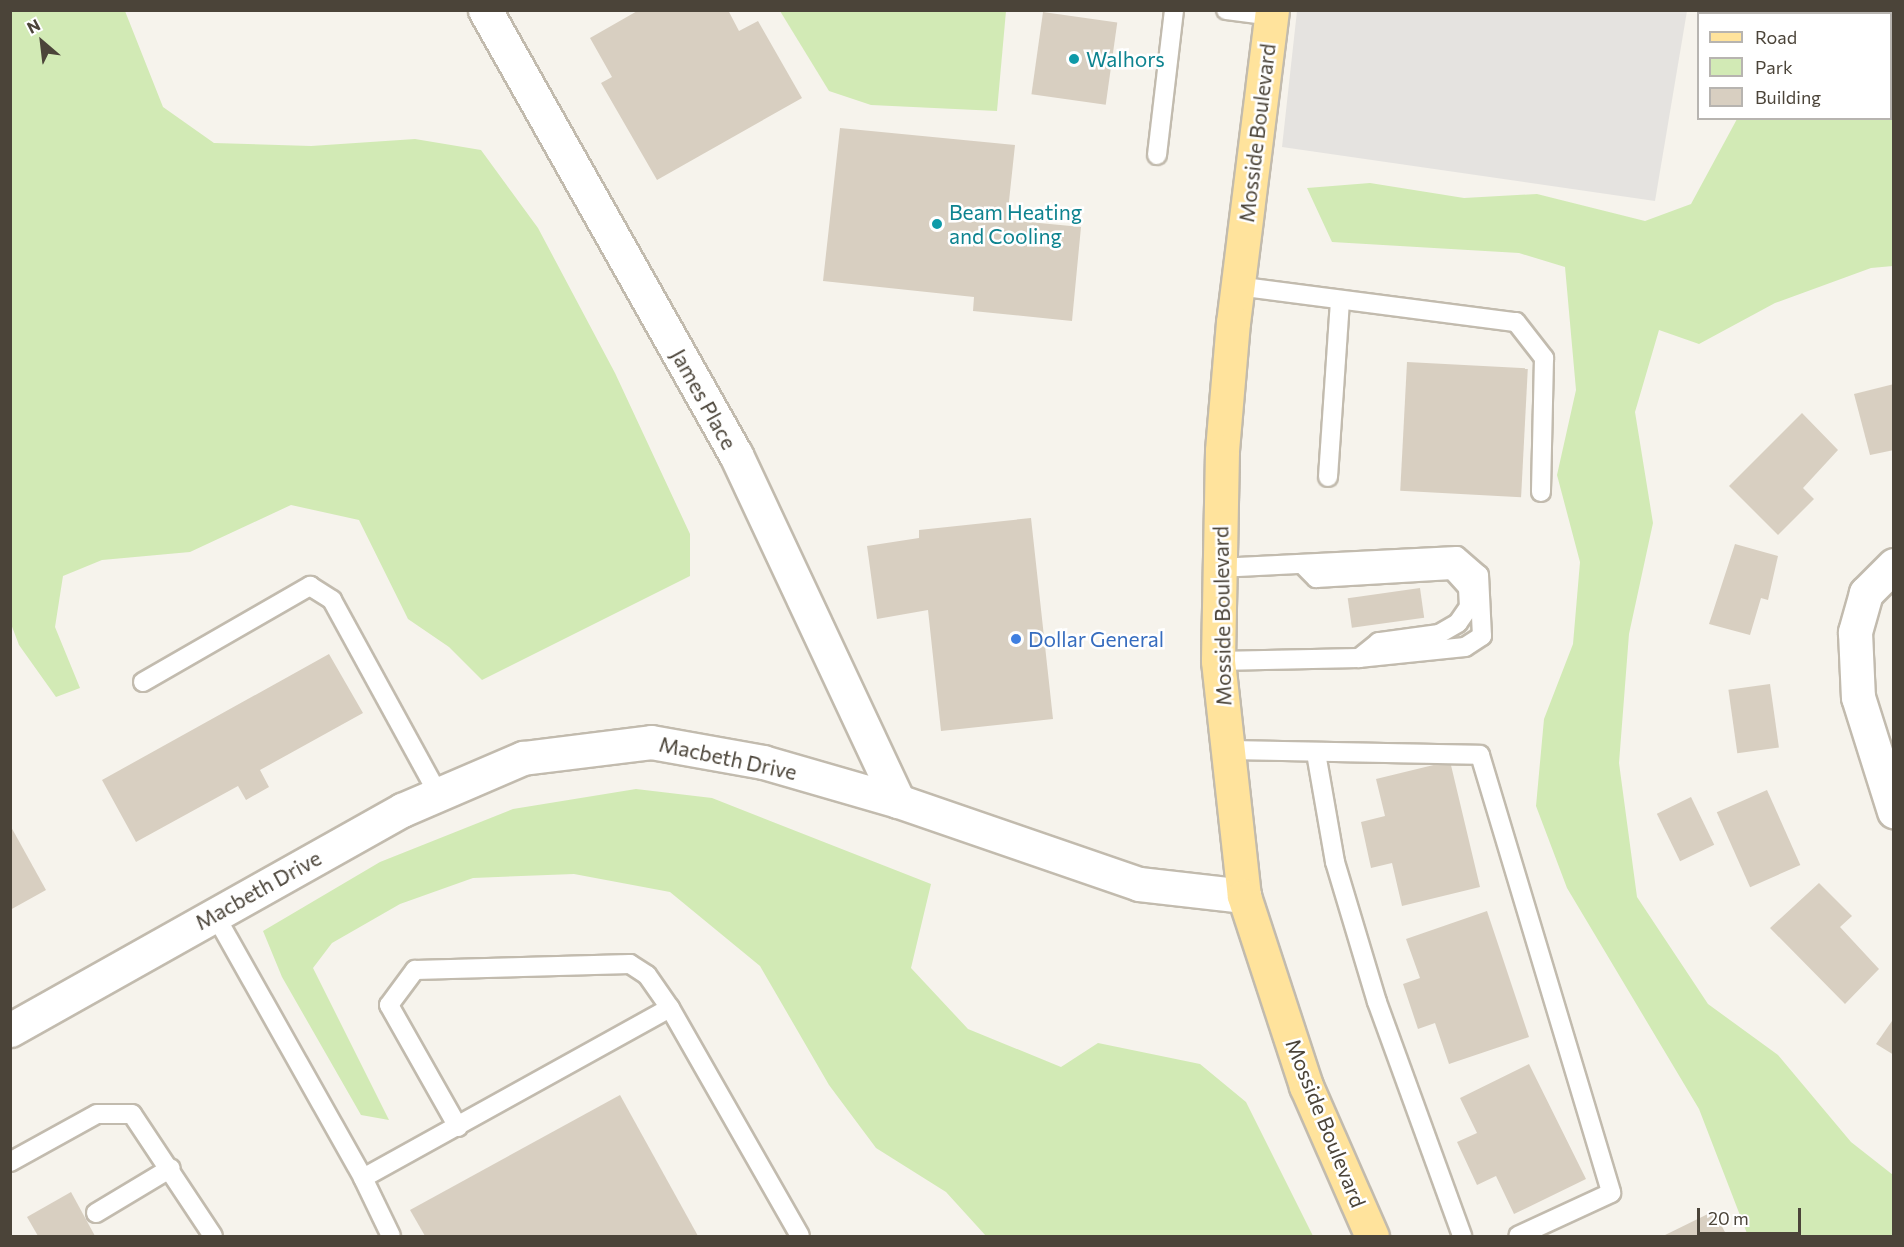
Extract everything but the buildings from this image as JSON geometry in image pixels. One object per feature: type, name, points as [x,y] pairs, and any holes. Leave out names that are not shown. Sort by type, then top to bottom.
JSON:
[{"type":"main road","name":"Mosside Boulevard","points":[[1272,13],[1237,286],[1222,450],[1218,661],[1244,896],[1306,1086],[1372,1236]]},
{"type":"street","name":"James Place","points":[[485,10],[736,455],[898,801]]},
{"type":"street","points":[[1893,565],[1866,593],[1856,632],[1858,697],[1893,811]]},
{"type":"street","name":"Macbeth Drive","points":[[10,1030],[402,810],[523,758],[651,742],[763,762],[898,801],[1139,884],[1244,896]]},
{"type":"lane","points":[[1157,154],[1174,10]]},
{"type":"lane","points":[[1226,10],[1272,13]]},
{"type":"lane","points":[[1237,286],[1516,322],[1544,358],[1541,492]]},
{"type":"lane","points":[[1328,477],[1340,300]]},
{"type":"lane","points":[[1218,568],[1456,556],[1479,575],[1482,636],[1465,647],[1359,658],[1218,661]]},
{"type":"lane","points":[[1302,564],[1316,578],[1452,570],[1468,588],[1469,607],[1458,623],[1439,634],[1379,642],[1359,658]]},
{"type":"lane","points":[[143,682],[310,586],[332,600],[438,794]]},
{"type":"lane","points":[[1227,750],[1480,755],[1611,1193],[1518,1236]]},
{"type":"lane","points":[[1316,753],[1335,862],[1374,991],[1462,1236]]},
{"type":"lane","points":[[215,915],[363,1178],[391,1236]]},
{"type":"lane","points":[[458,1128],[389,1005],[415,970],[630,964],[647,975],[670,1008],[800,1236]]},
{"type":"lane","points":[[363,1178],[458,1128],[670,1008]]},
{"type":"lane","points":[[10,1162],[97,1114],[132,1114],[171,1168],[213,1236]]},
{"type":"lane","points":[[96,1213],[171,1168]]},
{"type":"green space","points":[[10,11],[125,11],[163,107],[214,143],[311,146],[415,139],[481,150],[538,228],[615,373],[690,534],[690,576],[482,680],[449,647],[408,619],[359,520],[291,505],[190,552],[102,560],[63,576],[55,627],[80,688],[56,697],[19,645],[11,624]]},
{"type":"green space","points":[[780,11],[1006,11],[997,111],[871,105],[829,91]]},
{"type":"green space","points":[[1833,11],[1893,11],[1893,266],[1871,268],[1775,303],[1699,344],[1659,330],[1635,412],[1653,523],[1629,634],[1619,763],[1637,897],[1708,1004],[1778,1055],[1851,1142],[1893,1175],[1893,1236],[1748,1236],[1699,1109],[1567,888],[1536,806],[1544,719],[1573,644],[1580,562],[1557,475],[1576,390],[1565,267],[1519,253],[1332,242],[1307,188],[1370,183],[1464,198],[1537,194],[1645,221],[1691,204],[1736,120],[1892,120],[1892,12]]},
{"type":"green space","points":[[636,789],[712,798],[931,884],[911,968],[968,1029],[1061,1067],[1098,1043],[1200,1064],[1246,1102],[1313,1236],[986,1236],[946,1192],[876,1148],[829,1085],[760,966],[670,892],[574,874],[473,878],[400,904],[332,943],[313,968],[389,1120],[361,1115],[282,977],[263,931],[380,862],[513,809]]},
{"type":"shaded area","points":[[1297,11],[1687,11],[1655,201],[1282,147]]},
{"type":"place","name":"Walhors","points":[[1074,59]]},
{"type":"place","name":"Beam Heating and Cooling","points":[[937,224]]},
{"type":"place","name":"Dollar General","points":[[1016,639]]}]
